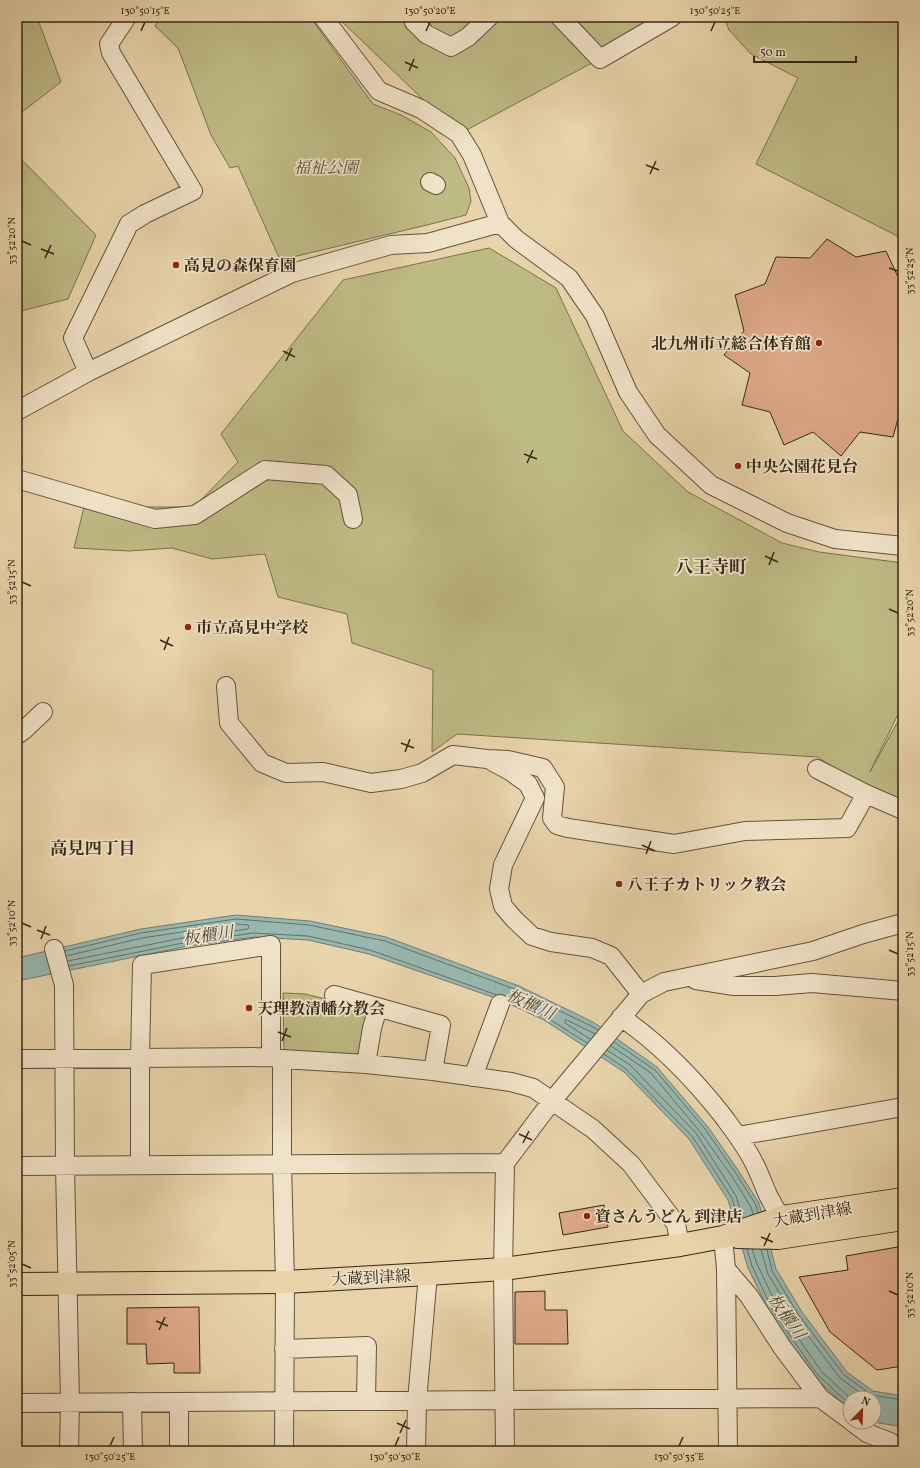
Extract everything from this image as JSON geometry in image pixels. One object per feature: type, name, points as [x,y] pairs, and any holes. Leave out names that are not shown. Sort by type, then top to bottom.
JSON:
[{"type":"main road","name":"大蔵到津線","points":[[17,1284],[284,1282],[503,1269],[680,1245],[780,1228],[903,1198]]},
{"type":"main road","name":"大蔵到津線","points":[[780,1228],[903,1219]]},
{"type":"street","points":[[88,372],[73,338],[129,224],[145,214],[193,190],[111,53],[109,44],[127,17]]},
{"type":"street","points":[[323,17],[379,91],[421,109],[459,134],[474,162],[500,223],[516,239],[569,278],[595,316],[628,392],[657,435],[711,485],[787,523],[836,540],[903,546]]},
{"type":"street","points":[[416,17],[414,22],[426,34],[451,47],[468,36],[489,17]]},
{"type":"street","points":[[560,17],[600,60],[672,17]]},
{"type":"street","points":[[17,411],[88,372],[292,272],[390,245],[428,243],[500,223]]},
{"type":"street","points":[[17,479],[155,519],[195,515],[265,470],[326,475],[348,495],[353,520]]},
{"type":"street","points":[[226,686],[229,723],[262,763],[286,772],[323,772],[370,783],[401,779],[422,773],[452,755],[508,760],[543,768],[555,788],[552,818],[557,825],[568,828],[674,844],[745,831],[847,828],[866,794]]},
{"type":"street","points":[[17,735],[43,712]]},
{"type":"street","points":[[487,759],[510,771],[528,784],[535,798],[503,865],[499,889],[503,906],[532,936],[551,942],[592,948],[611,956],[640,994]]},
{"type":"street","points":[[817,770],[903,810]]},
{"type":"street","points":[[505,1451],[503,1269],[505,1163],[552,1101],[640,994],[664,982],[813,951],[863,934],[903,923]]},
{"type":"street","points":[[140,1165],[142,965],[271,945],[282,1164],[284,1451]]},
{"type":"street","points":[[54,949],[64,986],[65,1166],[70,1451]]},
{"type":"street","points":[[685,978],[734,986],[775,986],[812,983],[903,991]]},
{"type":"street","points":[[334,995],[441,1025],[433,1071]]},
{"type":"street","points":[[473,1077],[500,1004]]},
{"type":"street","points":[[366,1064],[372,1028],[378,1008]]},
{"type":"street","points":[[619,1020],[638,1029],[664,1051],[702,1090],[738,1136],[753,1161],[769,1196],[780,1228]]},
{"type":"street","points":[[17,1059],[277,1058],[366,1064],[433,1071],[510,1082],[533,1088],[593,1129],[631,1164],[676,1224],[680,1245]]},
{"type":"street","points":[[738,1136],[903,1108]]},
{"type":"street","points":[[17,1166],[505,1163]]},
{"type":"street","points":[[723,1237],[726,1269],[728,1451]]},
{"type":"street","points":[[726,1269],[749,1296],[782,1347],[820,1398],[842,1414]]},
{"type":"street","points":[[416,1451],[418,1401],[428,1274]]},
{"type":"street","points":[[284,1349],[367,1346],[366,1401]]},
{"type":"street","points":[[17,1403],[820,1398]]},
{"type":"street","points":[[132,1402],[133,1451]]},
{"type":"street","points":[[179,1402],[179,1451]]},
{"type":"street","points":[[863,1430],[890,1442],[898,1451]]},
{"type":"green space","points":[[17,17],[37,17],[61,82],[22,112],[17,119]]},
{"type":"green space","name":"福祉公園","points":[[160,17],[310,17],[373,104],[401,115],[431,132],[455,158],[469,188],[471,201],[466,215],[280,260],[238,166],[230,168],[211,135],[178,48],[155,26]]},
{"type":"green space","points":[[337,17],[678,17],[459,134]]},
{"type":"green space","points":[[724,17],[903,17],[903,239],[756,164],[798,78],[751,54],[729,30]]},
{"type":"green space","points":[[17,155],[96,235],[68,299],[17,312]]},
{"type":"green space","points":[[489,248],[556,288],[623,431],[688,492],[782,543],[819,552],[903,563],[903,704],[870,772],[903,712],[903,804],[864,786],[817,757],[457,734],[432,752],[433,670],[352,643],[347,614],[278,597],[265,554],[212,559],[172,548],[129,551],[74,548],[84,507],[194,507],[238,462],[221,434],[343,280]]},
{"type":"green space","points":[[283,993],[305,994],[372,1010],[365,1058],[284,1050]]},
{"type":"water","name":"板櫃川","points":[[236,915],[310,921],[386,937],[519,986],[593,1022],[657,1067],[708,1127],[759,1203],[776,1269],[802,1312],[847,1372],[872,1390],[842,1390],[842,1403],[814,1377],[771,1315],[748,1268],[728,1200],[689,1139],[624,1072],[544,1020],[501,1000],[369,954],[308,940],[254,937],[183,947],[17,981],[17,958],[141,929]]},
{"type":"water","points":[[882,1392],[903,1396],[903,1427],[882,1424]]},
{"type":"building","name":"北九州市立総合体育館","points":[[827,239],[856,257],[886,251],[899,279],[903,281],[903,413],[900,411],[893,437],[860,432],[841,456],[813,432],[784,445],[770,412],[742,405],[750,373],[724,355],[744,331],[735,295],[765,284],[776,257],[810,258]]},
{"type":"building","points":[[604,1205],[608,1227],[563,1235],[559,1213]]},
{"type":"building","points":[[903,1246],[903,1366],[877,1370],[830,1332],[799,1277],[848,1270],[846,1256]]},
{"type":"building","points":[[545,1291],[545,1310],[567,1310],[568,1344],[515,1344],[515,1292]]},
{"type":"building","points":[[199,1307],[200,1373],[174,1373],[174,1363],[147,1364],[146,1344],[127,1344],[127,1308]]},
{"type":"place","name":"高見の森保育園","points":[[176,265]]},
{"type":"place","name":"北九州市立総合体育館","points":[[819,343]]},
{"type":"place","name":"中央公園花見台","points":[[738,466]]},
{"type":"place","name":"市立高見中学校","points":[[188,627]]},
{"type":"place","name":"八王子カトリック教会","points":[[619,884]]},
{"type":"place","name":"天理教清幡分教会","points":[[249,1008]]},
{"type":"place","name":"資さんうどん 到津店","points":[[587,1216]]},
{"type":"district","name":"八王寺町","points":[[711,567]]},
{"type":"district","name":"高見四丁目","points":[[93,848]]}]
